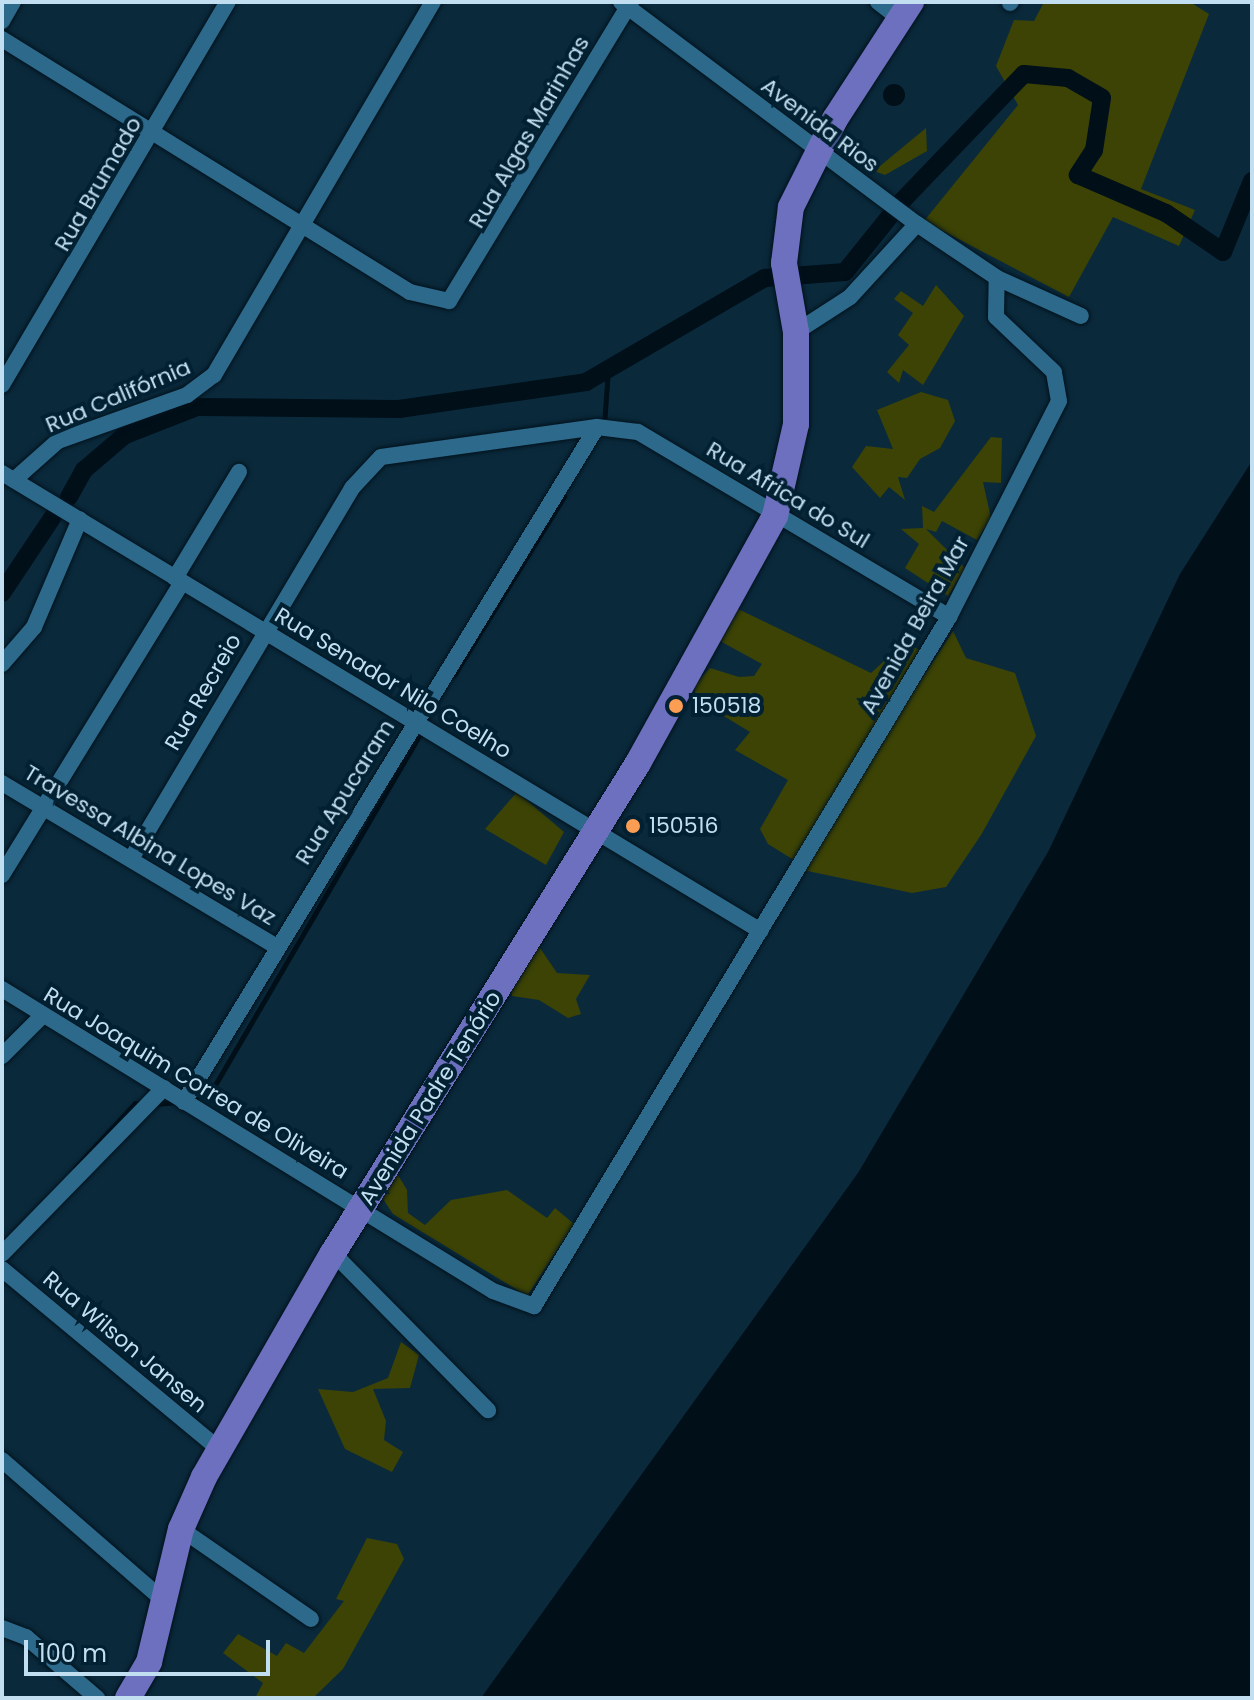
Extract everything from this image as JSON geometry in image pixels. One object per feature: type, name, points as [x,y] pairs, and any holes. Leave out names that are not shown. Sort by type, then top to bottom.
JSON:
[{"type":"main road","name":"Avenida Padre Tenório","points":[[128,1698],[149,1662],[181,1529],[220,1450],[333,1253],[595,832],[775,516],[793,451],[796,332],[785,240],[791,207],[817,151],[905,10]]},
{"type":"street","points":[[2,21],[13,2]]},
{"type":"street","name":"Rua Brumado","points":[[2,385],[228,2]]},
{"type":"street","name":"Rua Califórnia","points":[[8,476],[58,441],[202,387],[305,223],[433,2]]},
{"type":"street","points":[[878,2],[905,10]]},
{"type":"street","name":"Rua Algas Marinhas","points":[[305,223],[429,301],[449,301],[465,285],[627,4]]},
{"type":"street","name":"Avenida Rios","points":[[627,4],[912,221],[997,278],[1081,316]]},
{"type":"street","points":[[2,39],[156,128],[305,223]]},
{"type":"street","points":[[796,332],[850,297],[912,221]]},
{"type":"street","name":"Avenida Beira Mar","points":[[534,1306],[949,617],[1059,401],[1054,372],[1018,344],[996,317],[997,278]]},
{"type":"street","name":"Rua Africa do Sul","points":[[366,468],[381,457],[597,427],[638,432],[949,617]]},
{"type":"street","name":"Rua Apucaram","points":[[184,1102],[275,946],[597,427]]},
{"type":"street","name":"Rua Recreio","points":[[131,859],[264,631],[366,468]]},
{"type":"street","points":[[2,875],[239,472]]},
{"type":"street","name":"Rua Senador Nilo Coelho","points":[[8,476],[761,931]]},
{"type":"street","points":[[2,664],[34,627],[80,519]]},
{"type":"street","name":"Travessa Albina Lopes Vaz","points":[[2,783],[275,946]]},
{"type":"street","name":"Rua Joaquim Correa de Oliveira","points":[[2,989],[517,1305],[534,1306]]},
{"type":"street","points":[[2,1056],[43,1015]]},
{"type":"street","points":[[2,1254],[164,1088]]},
{"type":"street","points":[[333,1253],[488,1410]]},
{"type":"street","name":"Rua Wilson Jansen","points":[[2,1269],[220,1450]]},
{"type":"street","points":[[2,1460],[163,1600]]},
{"type":"street","points":[[181,1529],[311,1619]]},
{"type":"street","points":[[2,1628],[26,1637],[97,1698]]},
{"type":"green space","points":[[1044,2],[1190,2],[1209,14],[1141,189],[1195,210],[1179,246],[1113,217],[1069,297],[924,221],[1018,105],[996,66],[1014,20],[1034,21]]},
{"type":"green space","points":[[926,128],[927,151],[885,175],[874,171]]},
{"type":"green space","points":[[936,285],[964,316],[923,385],[903,370],[899,383],[887,372],[909,345],[898,335],[913,313],[894,299],[901,291],[923,306]]},
{"type":"green space","points":[[921,392],[948,400],[955,421],[940,448],[920,459],[907,478],[898,477],[905,500],[889,487],[880,498],[852,467],[866,446],[893,449],[877,410]]},
{"type":"green space","points":[[991,437],[1002,438],[1001,483],[983,482],[991,518],[977,540],[942,521],[936,532],[926,529],[965,568],[948,596],[905,568],[919,544],[901,529],[923,528],[922,506],[934,512]]},
{"type":"green space","points":[[736,608],[871,673],[906,641],[919,650],[797,862],[768,844],[760,829],[788,780],[735,750],[750,732],[696,699],[694,686],[710,668],[739,677],[754,676],[762,664],[720,641]]},
{"type":"green space","points":[[953,631],[966,658],[1015,673],[1036,736],[981,835],[946,887],[912,893],[798,869]]},
{"type":"green space","points":[[517,792],[564,832],[546,865],[485,829]]},
{"type":"green space","points":[[538,945],[557,973],[590,975],[576,999],[581,1014],[568,1018],[539,1000],[512,996],[511,985]]},
{"type":"green space","points":[[395,1170],[407,1190],[408,1213],[425,1225],[451,1200],[507,1190],[547,1218],[555,1208],[574,1224],[527,1296],[393,1214],[381,1196]]},
{"type":"green space","points":[[401,1342],[419,1355],[410,1388],[373,1389],[386,1421],[384,1440],[403,1452],[392,1472],[345,1449],[318,1389],[353,1392],[388,1378]]},
{"type":"green space","points":[[367,1538],[397,1544],[404,1559],[343,1669],[313,1698],[255,1698],[263,1683],[223,1653],[238,1634],[277,1656],[286,1643],[304,1653],[344,1601],[336,1599]]},
{"type":"shaded area","points":[[894,84],[902,87],[905,95],[902,103],[894,106],[886,103],[883,95],[886,87]]},
{"type":"shaded area","points":[[1252,461],[1252,1698],[481,1698],[858,1173],[1048,852],[1180,574]]},
{"type":"waterway","points":[[69,497],[84,470],[125,435],[197,407],[399,409],[586,382],[765,278],[845,272],[902,201],[1024,74],[1068,78],[1102,98],[1094,150],[1078,175],[1166,213],[1223,252],[1252,181]]},
{"type":"waterway","points":[[604,425],[608,369]]},
{"type":"waterway","points":[[454,675],[564,496]]},
{"type":"waterway","points":[[2,593],[52,518]]},
{"type":"waterway","points":[[191,1100],[215,1085],[423,729]]},
{"type":"waterway","points":[[155,1104],[177,1102]]},
{"type":"waterway","points":[[75,1168],[135,1103],[145,1103]]},
{"type":"place","name":"150518","points":[[676,706]]},
{"type":"place","name":"150516","points":[[633,826]]}]
